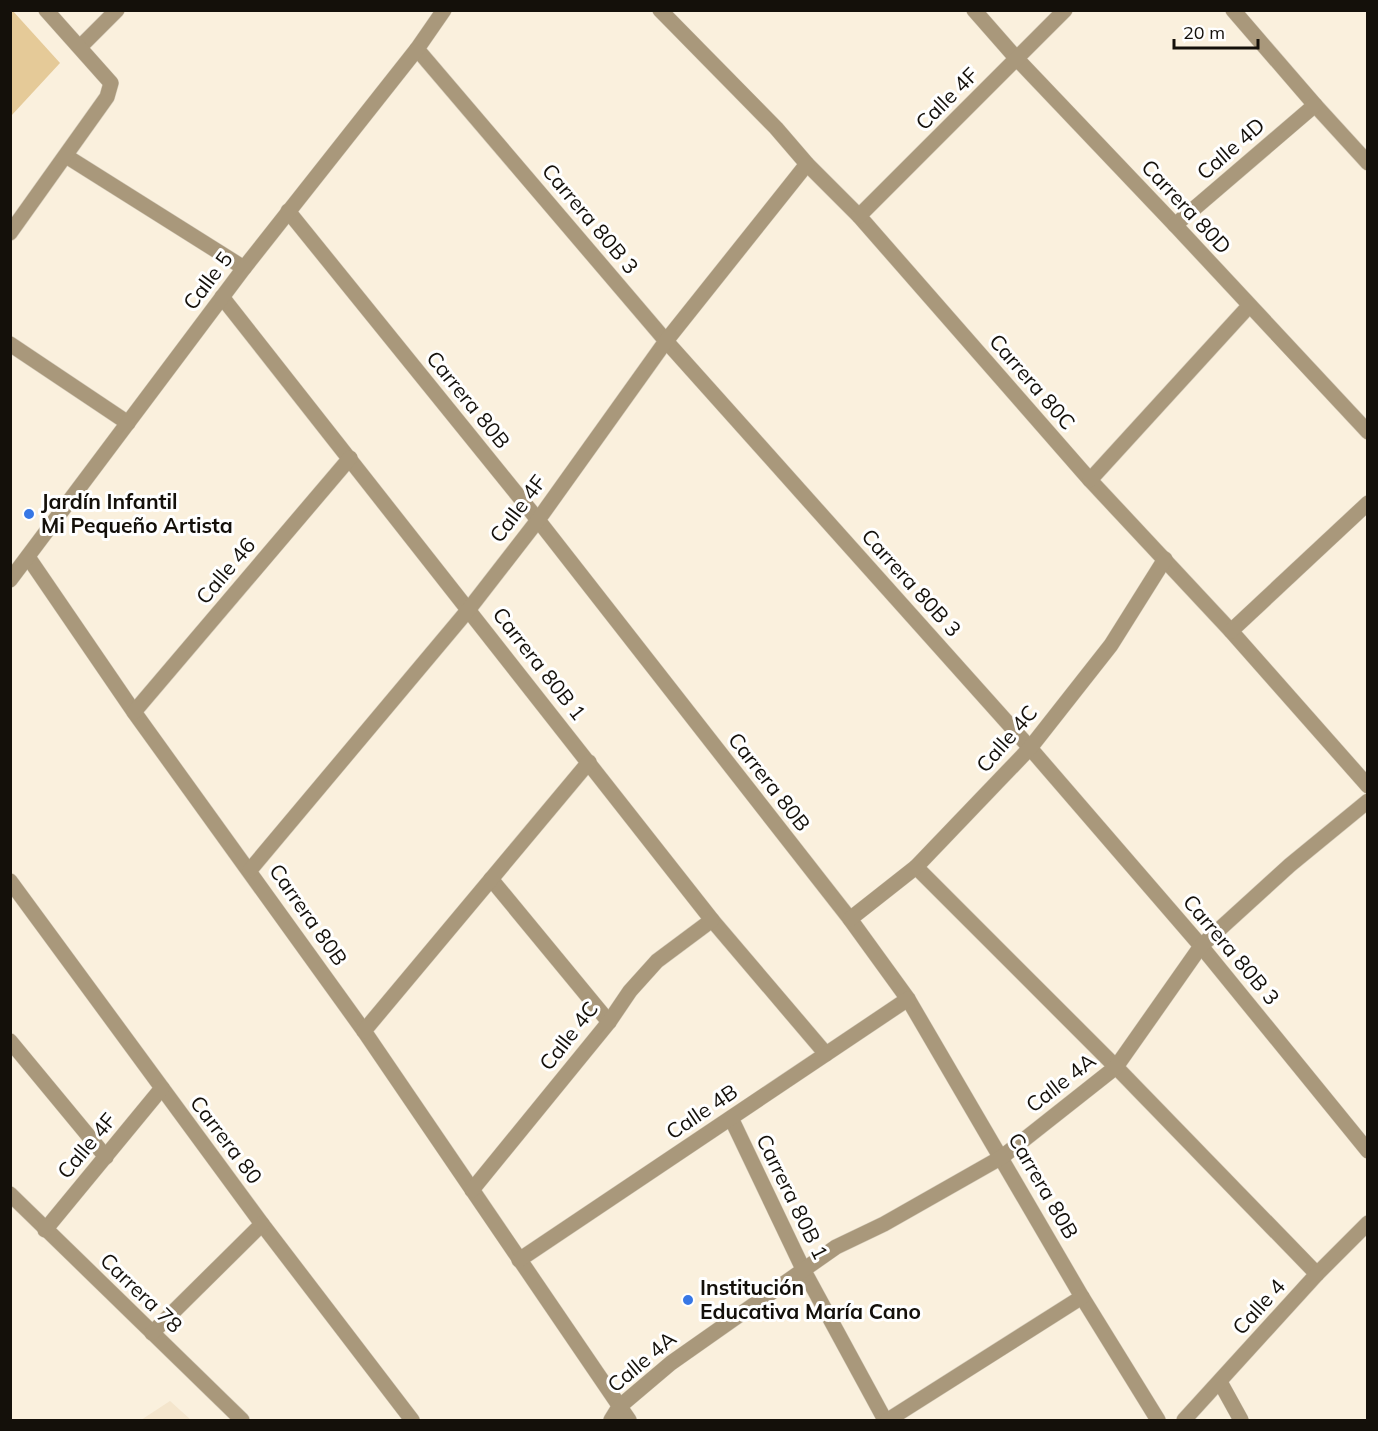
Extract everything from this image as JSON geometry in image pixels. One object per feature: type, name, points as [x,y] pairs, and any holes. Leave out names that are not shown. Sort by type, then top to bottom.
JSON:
[{"type":"street","points":[[10,233],[107,97],[111,83],[46,10]]},
{"type":"street","points":[[80,47],[117,10]]},
{"type":"street","name":"Calle 5","points":[[10,580],[244,268],[417,49],[444,10]]},
{"type":"street","name":"Carrera 80C","points":[[660,10],[859,216],[1090,480],[1231,631],[1368,786]]},
{"type":"street","name":"Carrera 80D","points":[[974,10],[1017,59],[1368,432]]},
{"type":"street","name":"Calle 4F","points":[[859,216],[1065,10]]},
{"type":"street","points":[[1233,10],[1368,163]]},
{"type":"street","name":"Carrera 80B 3","points":[[417,49],[666,341],[1030,748],[1201,946],[1368,1151]]},
{"type":"street","name":"Calle 4D","points":[[1175,225],[1315,105]]},
{"type":"street","points":[[66,156],[244,268]]},
{"type":"street","name":"Calle 4F","points":[[250,870],[469,609],[538,520],[666,341],[807,164]]},
{"type":"street","name":"Carrera 80B","points":[[288,211],[538,520],[850,919],[908,999],[1002,1156],[1082,1297],[1158,1420]]},
{"type":"street","name":"Carrera 80B 1","points":[[222,297],[712,920],[826,1054]]},
{"type":"street","points":[[1090,480],[1249,306]]},
{"type":"street","points":[[10,344],[128,423]]},
{"type":"street","name":"Calle 46","points":[[134,712],[350,458]]},
{"type":"street","points":[[1231,631],[1368,502]]},
{"type":"street","name":"Carrera 80B","points":[[28,557],[134,712],[364,1031],[519,1260],[615,1414],[629,1420]]},
{"type":"street","name":"Calle 4C","points":[[850,919],[916,867],[1030,748],[1111,645],[1165,559]]},
{"type":"street","points":[[364,1031],[589,762]]},
{"type":"street","name":"Calle 4A","points":[[615,1414],[671,1363],[836,1247],[884,1224],[1002,1156],[1116,1067],[1201,946],[1290,865],[1368,801]]},
{"type":"street","points":[[916,867],[1116,1067],[1317,1274]]},
{"type":"street","points":[[491,879],[609,1022]]},
{"type":"street","name":"Carrera 80","points":[[10,881],[262,1224],[412,1420]]},
{"type":"street","name":"Calle 4C","points":[[472,1190],[609,1022],[630,991],[657,961],[712,920]]},
{"type":"street","name":"Calle 4B","points":[[519,1260],[908,999]]},
{"type":"street","points":[[10,1041],[106,1157]]},
{"type":"street","name":"Calle 4F","points":[[45,1230],[162,1088]]},
{"type":"street","name":"Carrera 80B 1","points":[[731,1118],[804,1270],[887,1420]]},
{"type":"street","name":"Carrera 78","points":[[10,1194],[242,1420]]},
{"type":"street","name":"Calle 4","points":[[1184,1420],[1317,1274],[1368,1223]]},
{"type":"street","points":[[152,1333],[262,1224]]},
{"type":"street","points":[[887,1420],[1082,1297]]},
{"type":"street","points":[[1220,1382],[1241,1420]]},
{"type":"shaded area","points":[[12,10],[60,63],[11,116],[10,11]]},
{"type":"shaded area","points":[[170,1401],[191,1420],[141,1420]]},
{"type":"place","name":"Jardín Infantil Mi Pequeño Artista","points":[[29,514]]},
{"type":"place","name":"Institución Educativa María Cano","points":[[688,1300]]}]
